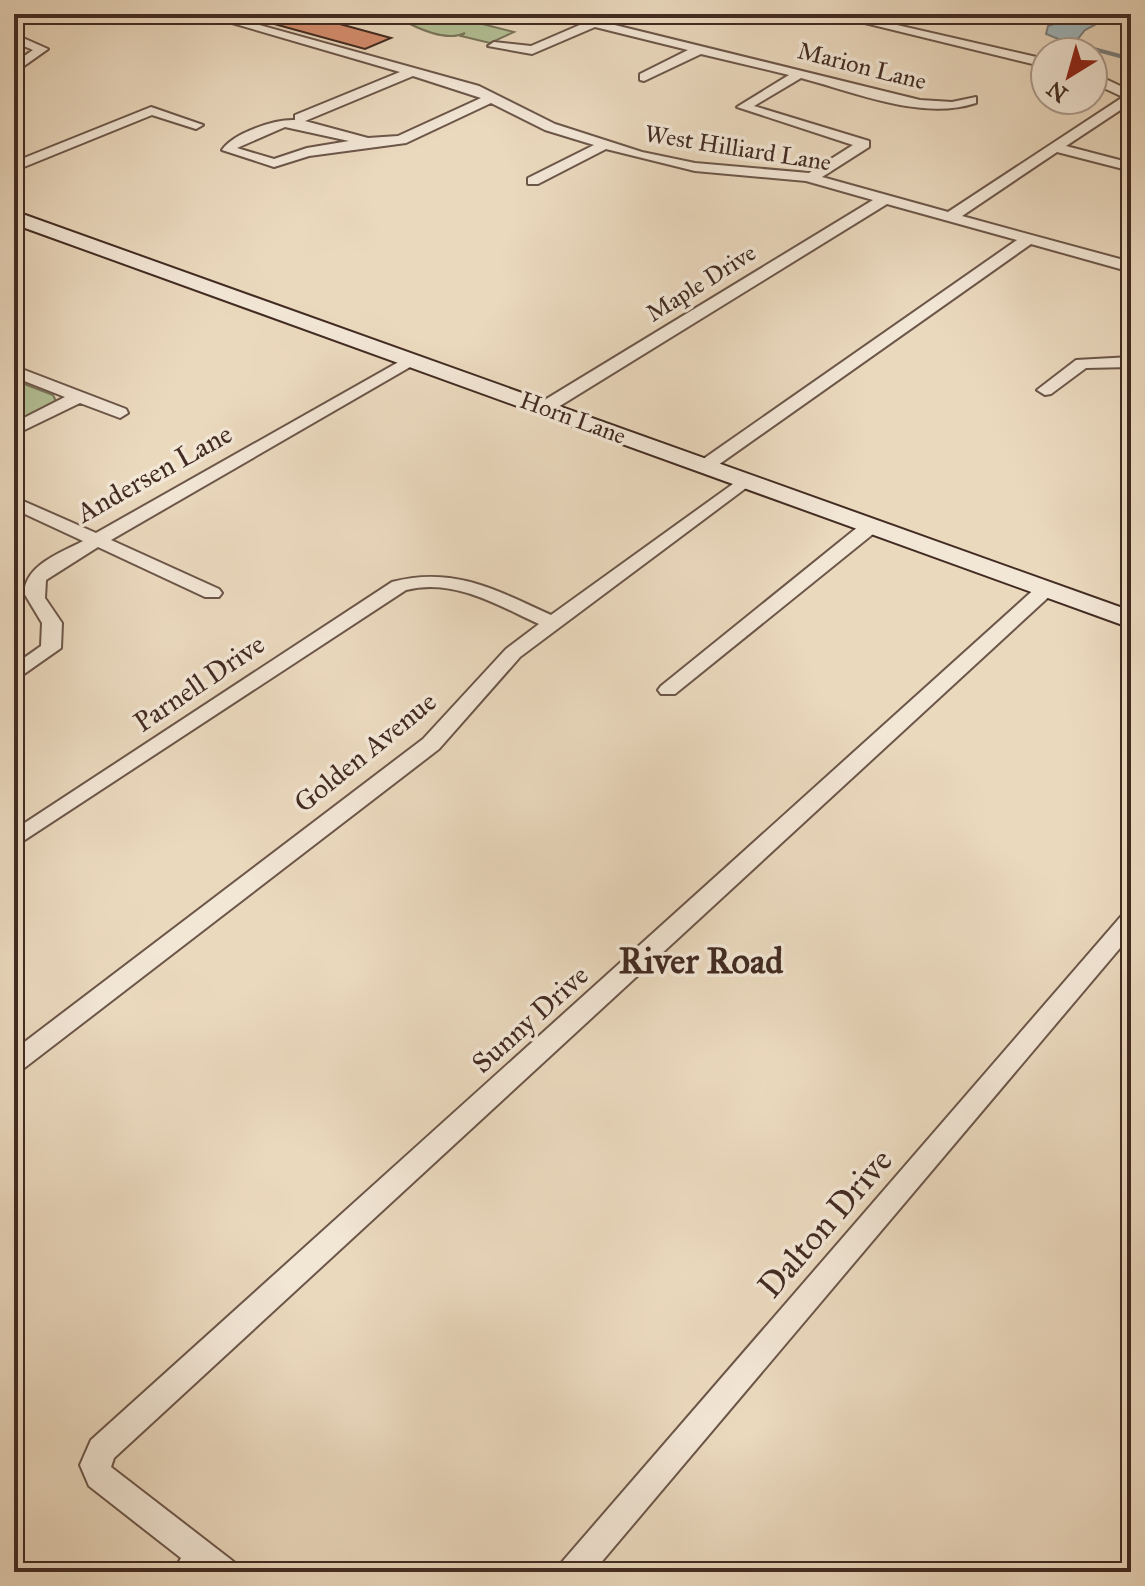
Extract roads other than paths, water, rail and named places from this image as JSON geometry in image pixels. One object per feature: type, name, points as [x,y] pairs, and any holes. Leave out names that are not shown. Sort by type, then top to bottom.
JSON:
[{"type":"street","name":"West Hilliard Lane","points":[[207,14],[413,71],[493,97],[538,122],[604,145],[681,165],[811,178],[1131,267]]},
{"type":"street","name":"Marion Lane","points":[[556,14],[928,105],[953,106],[971,100]]},
{"type":"street","points":[[834,14],[1029,59]]},
{"type":"street","points":[[494,46],[532,50],[594,23]]},
{"type":"street","points":[[14,38],[41,47],[40,53],[14,69]]},
{"type":"street","points":[[644,77],[701,49]]},
{"type":"street","points":[[300,118],[413,71]]},
{"type":"street","points":[[800,74],[738,107],[870,145],[811,178]]},
{"type":"street","points":[[1109,86],[1131,97]]},
{"type":"street","points":[[368,142],[290,123],[274,126],[229,150],[274,163],[307,152],[401,140],[493,97]]},
{"type":"street","points":[[950,217],[1131,97]]},
{"type":"street","points":[[14,167],[151,111],[196,125]]},
{"type":"street","points":[[533,181],[604,145]]},
{"type":"street","points":[[1054,147],[1131,167]]},
{"type":"street","name":"Maple Drive","points":[[544,408],[884,199]]},
{"type":"street","name":"Horn Lane","points":[[14,217],[1131,620]]},
{"type":"street","points":[[705,466],[1028,239]]},
{"type":"street","name":"Andersen Lane","points":[[14,675],[41,659],[51,648],[54,635],[52,623],[35,605],[32,596],[37,578],[59,559],[411,360]]},
{"type":"street","points":[[1045,390],[1082,363],[1131,362]]},
{"type":"street","points":[[14,371],[120,413]]},
{"type":"street","points":[[14,430],[79,397]]},
{"type":"street","name":"Golden Avenue","points":[[14,1063],[431,744],[499,666],[744,481]]},
{"type":"street","points":[[14,502],[212,593]]},
{"type":"street","points":[[668,690],[871,526]]},
{"type":"street","name":"Parnell Drive","points":[[14,840],[382,596],[419,580],[461,585],[552,623]]},
{"type":"street","name":"Sunny Drive","points":[[205,1567],[104,1481],[95,1465],[102,1449],[1046,589]]},
{"type":"street","name":"Dalton Drive","points":[[573,1572],[1131,920]]},
{"type":"water","points":[[1072,14],[1115,14],[1085,30],[1080,36],[1046,34],[1048,26],[1070,19]]},
{"type":"waterway","points":[[1109,53],[1131,59]]},
{"type":"district","name":"River Road","points":[[701,961]]}]
